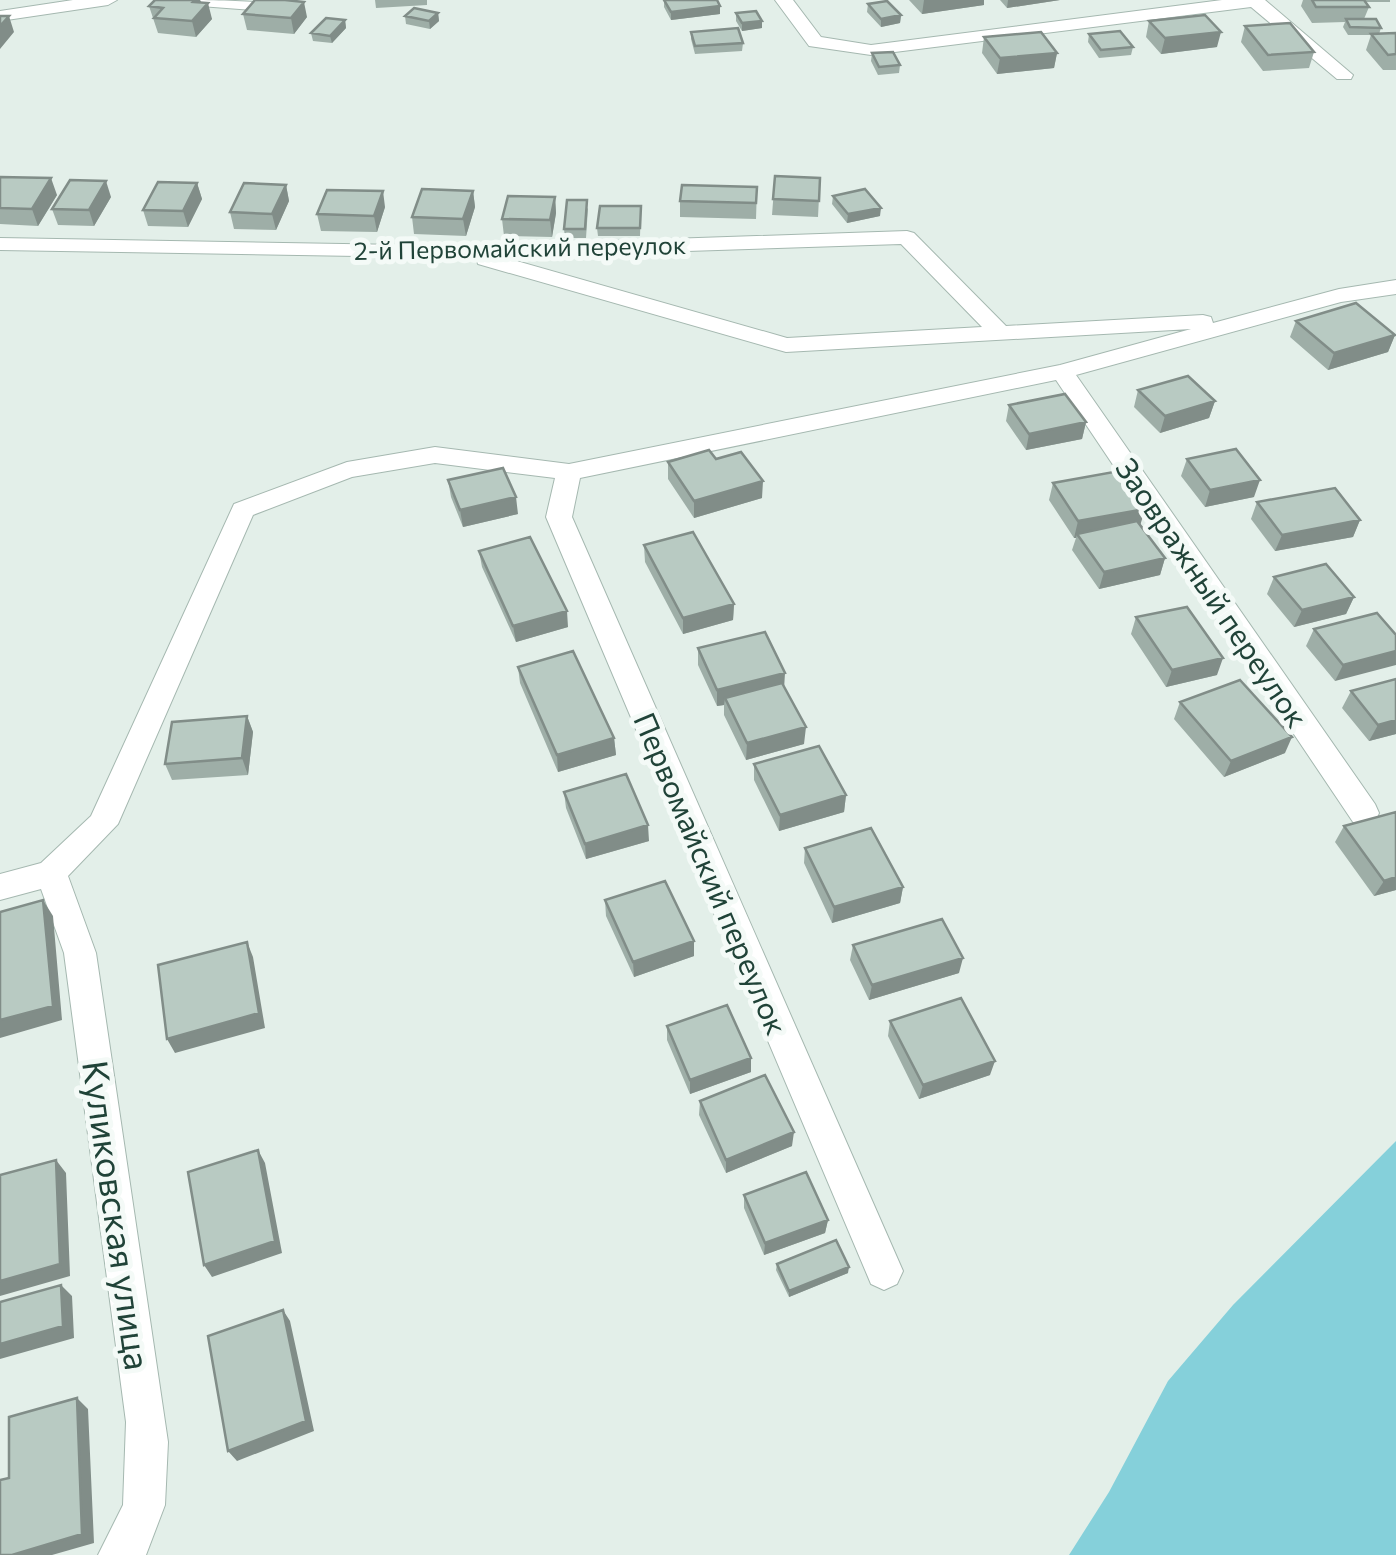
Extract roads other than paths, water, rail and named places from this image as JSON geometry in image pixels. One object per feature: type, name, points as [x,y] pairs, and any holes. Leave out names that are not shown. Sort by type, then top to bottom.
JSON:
[{"type":"street","points":[[0,16],[108,0]]},
{"type":"street","points":[[187,0],[277,7]]},
{"type":"street","points":[[784,0],[814,42],[870,50],[1254,0],[1344,75]]},
{"type":"street","name":"2-й Первомайский переулок","points":[[0,244],[461,252],[907,237],[1000,333]]},
{"type":"street","points":[[461,252],[786,345],[1270,318]]},
{"type":"street","points":[[0,887],[51,873],[103,824],[242,510],[347,470],[434,455],[569,472],[1062,372],[1340,296],[1396,287]]},
{"type":"street","name":"Заовражный переулок","points":[[1062,372],[1364,813]]},
{"type":"street","name":"Первомайский переулок","points":[[569,472],[559,517],[884,1271]]},
{"type":"street","name":"Куликовская улица","points":[[51,873],[80,953],[145,1404],[150,1474],[133,1543],[119,1555]]},
{"type":"water","points":[[1396,1141],[1396,1555],[1069,1555],[1109,1492],[1168,1381],[1233,1305]]}]
